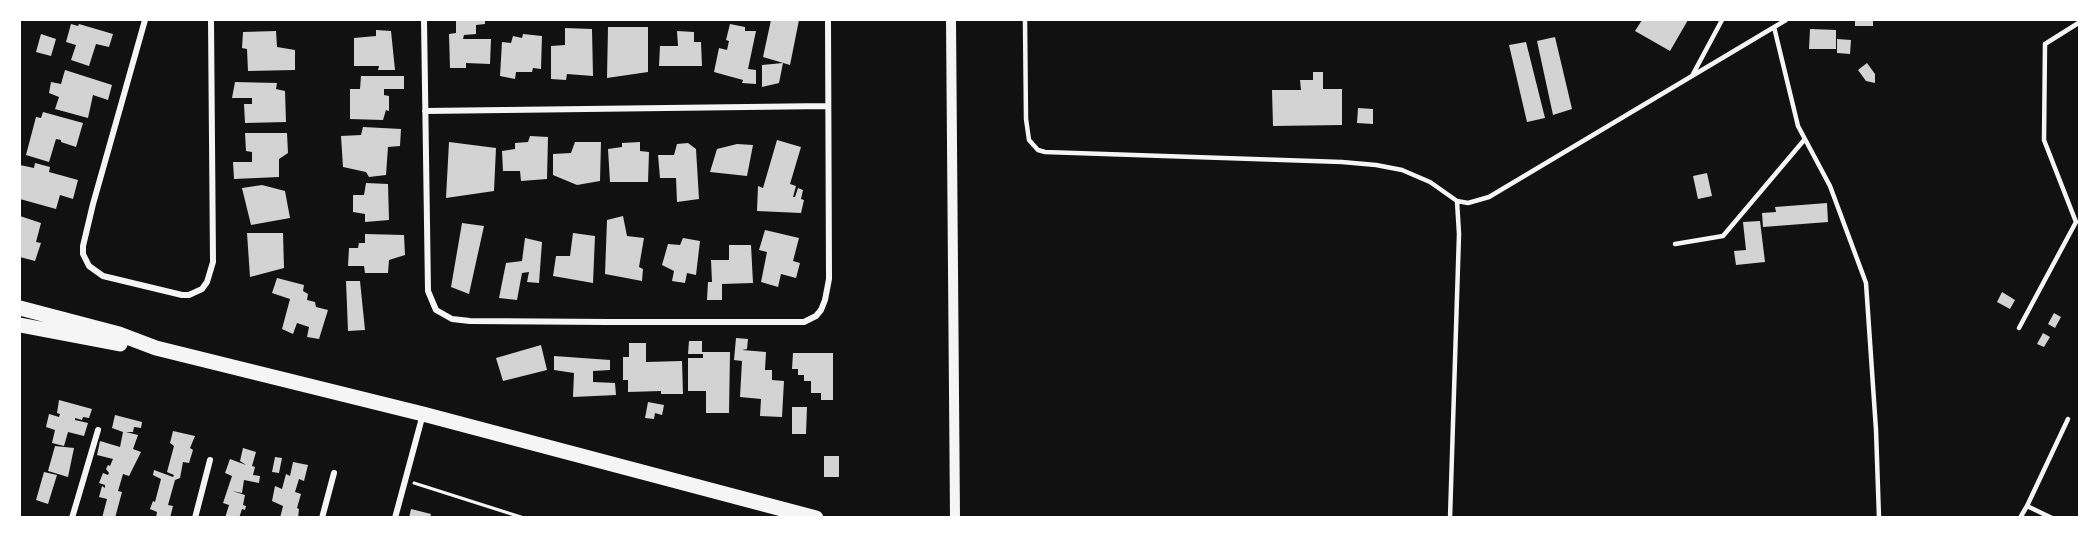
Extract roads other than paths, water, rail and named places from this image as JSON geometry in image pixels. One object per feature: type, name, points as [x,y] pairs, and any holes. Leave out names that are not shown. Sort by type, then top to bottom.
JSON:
[{"type":"highway","points":[[20,308],[119,334],[156,348],[423,414],[816,518]]},
{"type":"highway","points":[[20,325],[156,348]]},
{"type":"street","points":[[145,20],[93,204],[83,254],[89,266],[103,276],[189,295],[202,290],[213,262],[211,20]]},
{"type":"street","points":[[424,20],[428,291],[436,310],[442,315],[452,319],[470,321],[804,322],[816,316],[821,310],[829,279],[828,20]]},
{"type":"street","points":[[951,20],[955,518]]},
{"type":"street","points":[[425,111],[827,106]]},
{"type":"street","points":[[395,518],[423,414]]},
{"type":"street","points":[[72,518],[98,430]]},
{"type":"street","points":[[195,518],[210,460]]},
{"type":"street","points":[[322,518],[334,473]]},
{"type":"lane","points":[[1025,20],[1026,119],[1029,140],[1038,150],[1376,165],[1402,170],[1430,182],[1457,201],[1468,203],[1489,198],[1786,20]]},
{"type":"lane","points":[[1692,76],[1722,20]]},
{"type":"lane","points":[[2019,328],[2076,222],[2044,140],[2046,44],[2079,22]]},
{"type":"lane","points":[[1774,27],[1798,126],[1830,186],[1866,283],[1876,430],[1879,518]]},
{"type":"lane","points":[[1675,244],[1723,236],[1805,140]]},
{"type":"lane","points":[[1450,518],[1459,234],[1457,201]]},
{"type":"lane","points":[[2020,518],[2068,419]]},
{"type":"lane","points":[[2026,506],[2052,518]]}]
